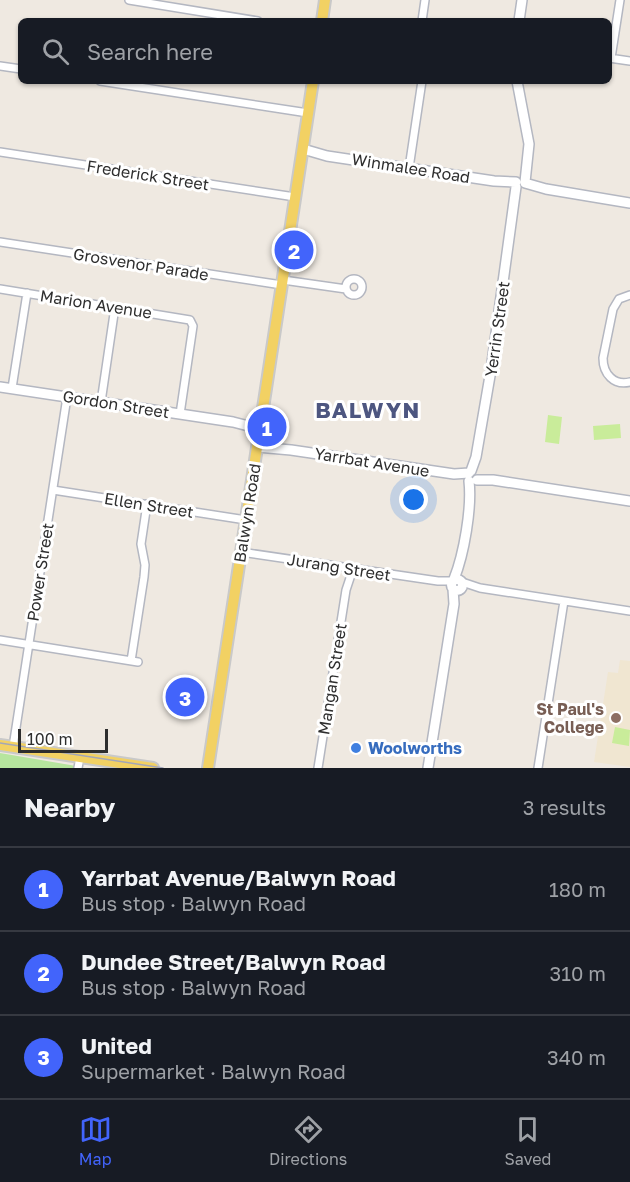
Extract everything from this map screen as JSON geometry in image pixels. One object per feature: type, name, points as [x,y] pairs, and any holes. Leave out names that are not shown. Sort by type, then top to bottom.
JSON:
[{"type":"main road","points":[[322,18],[325,0]]},
{"type":"main road","name":"Balwyn Road","points":[[208,768],[313,84]]},
{"type":"main road","points":[[0,745],[79,763],[153,768]]},
{"type":"street","points":[[129,0],[240,18]]},
{"type":"street","points":[[422,18],[425,0]]},
{"type":"street","points":[[519,18],[522,0]]},
{"type":"street","points":[[612,46],[620,0]]},
{"type":"street","points":[[612,58],[630,61]]},
{"type":"street","points":[[0,66],[18,69]]},
{"type":"street","points":[[119,84],[308,113]]},
{"type":"street","points":[[409,168],[422,84]]},
{"type":"street","name":"Yerrin Street","points":[[428,768],[491,370],[515,201],[526,166],[529,141],[518,84]]},
{"type":"street","name":"Frederick Street","points":[[0,152],[295,197]]},
{"type":"street","name":"Winmalee Road","points":[[302,152],[630,203]]},
{"type":"street","name":"Grosvenor Parade","points":[[0,242],[282,283],[346,289]]},
{"type":"street","name":"Marion Avenue","points":[[0,289],[185,318],[191,321],[193,326],[180,414]]},
{"type":"street","points":[[12,388],[27,293]]},
{"type":"street","points":[[630,295],[619,299],[613,309],[603,358],[608,375],[616,382],[623,384],[630,382]]},
{"type":"street","points":[[101,402],[115,307]]},
{"type":"street","name":"Gordon Street","points":[[0,387],[260,426]]},
{"type":"street","name":"Power Street","points":[[13,747],[67,397]]},
{"type":"street","name":"Yarrbat Avenue","points":[[258,445],[630,501]]},
{"type":"street","name":"Ellen Street","points":[[53,490],[246,520]]},
{"type":"street","points":[[0,639],[134,661],[144,570],[141,544],[147,504]]},
{"type":"street","name":"Jurang Street","points":[[241,552],[630,611]]},
{"type":"street","name":"Mangan Street","points":[[345,568],[346,590]]},
{"type":"street","name":"Mangan Street","points":[[318,768],[346,590],[353,569]]},
{"type":"street","points":[[538,768],[564,601]]},
{"type":"shaded area","name":"St Paul's College","points":[[620,660],[630,661],[630,767],[594,762],[608,672],[618,673]]},
{"type":"green space","points":[[548,415],[562,417],[559,444],[545,442]]},
{"type":"green space","points":[[620,424],[621,438],[594,440],[593,426]]},
{"type":"green space","points":[[615,727],[630,730],[629,746],[612,743]]},
{"type":"green space","points":[[0,753],[76,766],[76,768],[0,768]]},
{"type":"tram line","points":[[0,743],[163,768]]},
{"type":"place","name":"Dundee Street/Balwyn Road","points":[[294,250]]},
{"type":"place","name":"Yarrbat Avenue/Balwyn Road","points":[[267,427]]},
{"type":"place","name":"United","points":[[185,697]]},
{"type":"place","name":"St Paul's College","points":[[616,718]]},
{"type":"place","name":"Woolworths","points":[[356,748]]},
{"type":"district","name":"BALWYN","points":[[368,410]]}]
